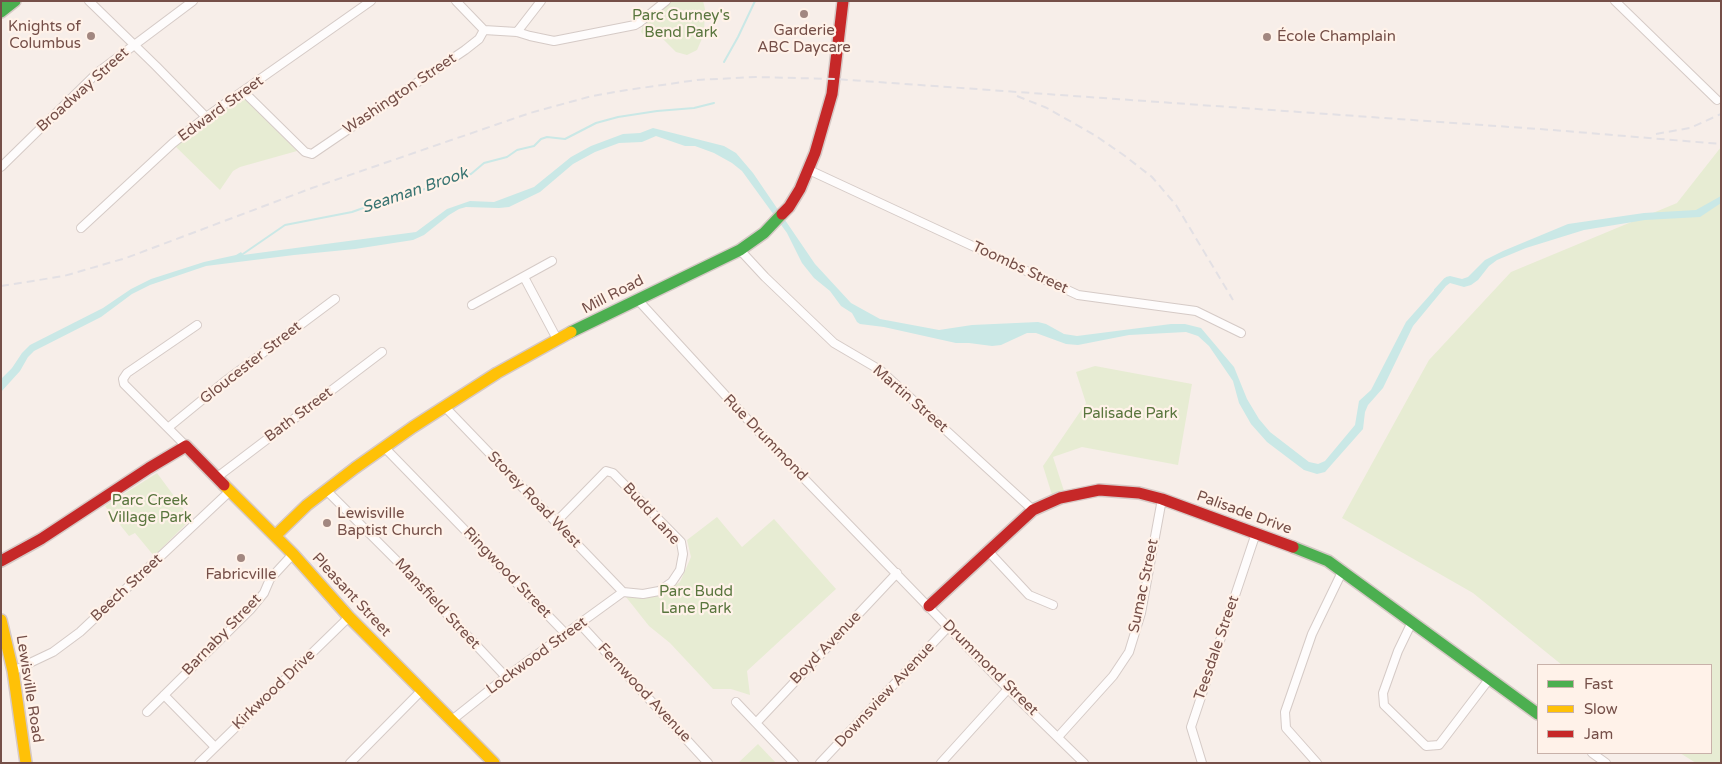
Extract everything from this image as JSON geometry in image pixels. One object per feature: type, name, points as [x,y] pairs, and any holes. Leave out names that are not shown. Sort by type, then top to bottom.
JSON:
[{"type":"street","points":[[1,12],[15,1]]},
{"type":"street","points":[[89,1],[206,117]]},
{"type":"street","name":"Broadway Street","points":[[1,167],[98,72],[193,1]]},
{"type":"street","name":"Edward Street","points":[[81,228],[172,143],[370,1]]},
{"type":"street","points":[[456,1],[484,30],[517,32],[554,41],[635,25],[666,1]]},
{"type":"street","points":[[517,32],[541,1]]},
{"type":"street","name":"Mill Road","points":[[275,536],[307,505],[384,447],[497,373],[557,339],[740,250],[764,233],[789,206],[809,170],[832,94],[843,1]]},
{"type":"street","points":[[1615,1],[1717,100]]},
{"type":"street","name":"Washington Street","points":[[244,92],[305,152],[312,154],[465,50],[479,39],[484,30]]},
{"type":"street","name":"Toombs Street","points":[[809,170],[1078,295],[1196,311],[1240,333]]},
{"type":"street","name":"Martin Street","points":[[740,250],[765,277],[834,343],[880,370],[1033,510]]},
{"type":"street","points":[[472,305],[552,260]]},
{"type":"street","points":[[524,277],[557,339]]},
{"type":"street","name":"Gloucester Street","points":[[169,428],[224,382],[335,298]]},
{"type":"street","name":"Rue Drummond","points":[[637,299],[758,432],[897,573]]},
{"type":"street","name":"Pleasant Street","points":[[197,325],[127,373],[123,379],[124,384],[293,554],[349,617],[494,763]]},
{"type":"street","name":"Bath Street","points":[[216,478],[382,352]]},
{"type":"street","name":"Storey Road West","points":[[444,407],[623,592]]},
{"type":"street","points":[[1,561],[41,539],[186,446]]},
{"type":"street","name":"Ringwood Street","points":[[384,447],[566,634]]},
{"type":"street","name":"Budd Lane","points":[[556,522],[606,471],[613,472],[680,542],[683,554],[680,570],[672,582],[659,591],[643,594],[623,592]]},
{"type":"street","name":"Mansfield Street","points":[[326,490],[401,565],[506,677]]},
{"type":"street","name":"Palisade Drive","points":[[929,606],[1033,510],[1060,498],[1099,490],[1139,493],[1162,499],[1328,561],[1537,713]]},
{"type":"street","name":"Beech Street","points":[[13,671],[53,652],[80,632],[230,491]]},
{"type":"street","name":"Sumac Street","points":[[1058,737],[1114,676],[1129,652],[1141,613],[1162,499]]},
{"type":"street","name":"Teesdale Street","points":[[1202,763],[1191,726],[1256,533]]},
{"type":"street","points":[[988,551],[1029,595],[1053,605]]},
{"type":"street","name":"Barnaby Street","points":[[147,712],[250,610],[264,593],[270,580],[293,554]]},
{"type":"street","points":[[1317,763],[1286,728],[1285,712],[1312,634],[1342,572]]},
{"type":"street","name":"Drummond Street","points":[[897,573],[1008,689],[1084,763]]},
{"type":"street","name":"Boyd Avenue","points":[[756,723],[897,573]]},
{"type":"street","name":"Lockwood Street","points":[[452,720],[506,677],[623,592]]},
{"type":"street","name":"Kirkwood Drive","points":[[199,763],[349,617]]},
{"type":"street","points":[[1412,622],[1398,651],[1383,693],[1384,705],[1426,746],[1439,745],[1490,678]]},
{"type":"street","name":"Fernwood Avenue","points":[[580,624],[708,763]]},
{"type":"street","name":"Lewisville Road","points":[[2,627],[13,671],[26,763]]},
{"type":"street","name":"Downsview Avenue","points":[[820,763],[948,627]]},
{"type":"street","points":[[944,761],[1008,689]]},
{"type":"street","points":[[350,763],[422,690]]},
{"type":"street","points":[[164,695],[214,747]]},
{"type":"street","points":[[736,702],[794,763]]},
{"type":"street","points":[[1593,754],[1606,763]]},
{"type":"green space","name":"Parc Gurney's Bend Park","points":[[671,1],[703,1],[705,9],[704,34],[697,50],[687,55],[676,52],[656,35],[645,36],[641,32],[643,25]]},
{"type":"green space","points":[[240,99],[246,100],[297,151],[240,167],[233,171],[220,190],[175,146],[200,126]]},
{"type":"green space","points":[[1721,147],[1721,763],[1696,763],[1682,754],[1712,754],[1712,664],[1561,664],[1473,593],[1342,518],[1429,360],[1511,272],[1677,203]]},
{"type":"green space","name":"Palisade Park","points":[[1095,366],[1192,384],[1178,465],[1082,447],[1053,457],[1065,494],[1053,498],[1043,466],[1086,403],[1076,372]]},
{"type":"green space","name":"Parc Creek Village Park","points":[[157,473],[191,519],[154,556],[135,533],[129,536],[105,506]]},
{"type":"green space","name":"Parc Budd Lane Park","points":[[717,517],[742,547],[774,519],[836,589],[747,671],[750,695],[731,689],[713,689],[670,643],[649,626],[626,597],[659,595],[680,582],[691,557],[687,540]]},
{"type":"green space","points":[[758,744],[776,763],[738,763]]},
{"type":"water","points":[[653,128],[724,146],[736,153],[753,173],[815,264],[851,303],[880,319],[939,330],[972,325],[1038,322],[1046,324],[1064,334],[1077,336],[1171,324],[1185,324],[1201,328],[1234,367],[1247,399],[1259,419],[1270,432],[1309,462],[1318,464],[1325,461],[1355,425],[1359,401],[1371,390],[1406,322],[1446,277],[1462,279],[1468,277],[1485,260],[1568,224],[1644,213],[1696,210],[1721,196],[1721,203],[1700,217],[1645,220],[1584,230],[1526,248],[1497,260],[1471,285],[1464,287],[1450,283],[1413,326],[1383,388],[1368,405],[1365,412],[1363,429],[1325,472],[1317,474],[1304,470],[1267,442],[1251,424],[1239,403],[1233,381],[1209,346],[1198,336],[1186,332],[1129,335],[1078,345],[1066,344],[1036,333],[1027,333],[1001,345],[992,346],[956,343],[884,327],[860,324],[852,313],[841,306],[830,291],[814,278],[802,263],[787,233],[742,171],[714,153],[656,136],[642,142],[619,143],[595,152],[573,164],[540,192],[509,207],[466,207],[459,209],[424,235],[413,240],[355,249],[206,266],[150,285],[132,294],[101,317],[34,351],[20,371],[1,392],[1,379],[30,345],[103,308],[131,289],[151,279],[241,252],[243,255],[416,232],[447,209],[470,201],[494,202],[534,187],[571,157],[591,146],[623,134],[640,133]]},
{"type":"waterway","name":"Seaman Brook","points":[[724,62],[755,1]]},
{"type":"waterway","name":"Seaman Brook","points":[[240,256],[285,225],[352,212],[397,196],[429,188],[444,181],[455,180],[471,174],[484,163],[507,157],[517,150],[534,146],[541,139],[547,137],[565,139],[596,123],[618,117],[694,108],[714,103]]},
{"type":"waterway","points":[[1435,290],[1445,279]]},
{"type":"railway","points":[[1,286],[64,276],[126,258],[312,188],[530,113],[592,96],[697,80],[756,77],[835,79],[1553,130],[1721,144]]},
{"type":"railway","points":[[1017,96],[1047,108],[1096,136],[1152,177],[1176,205],[1233,300]]},
{"type":"railway","points":[[1656,134],[1690,128],[1721,114]]},
{"type":"traffic: fast","points":[[1,12],[15,1]]},
{"type":"traffic: fast","points":[[571,332],[740,250],[764,233],[782,214]]},
{"type":"traffic: fast","points":[[1293,547],[1328,561],[1537,713]]},
{"type":"traffic: slow","points":[[275,536],[307,505],[413,427],[497,373],[571,332]]},
{"type":"traffic: slow","points":[[224,485],[293,554],[349,617],[494,763]]},
{"type":"traffic: slow","points":[[1,620],[13,671],[26,763]]},
{"type":"traffic: jam","points":[[782,214],[789,207],[800,189],[815,153],[832,94],[843,1]]},
{"type":"traffic: jam","points":[[1,561],[41,539],[186,446],[224,485]]},
{"type":"traffic: jam","points":[[929,606],[1033,510],[1060,498],[1099,490],[1139,493],[1162,499],[1293,547]]},
{"type":"place","name":"Garderie ABC Daycare","points":[[804,14]]},
{"type":"place","name":"Knights of Columbus","points":[[91,36]]},
{"type":"place","name":"École Champlain","points":[[1267,37]]},
{"type":"place","name":"Lewisville Baptist Church","points":[[327,523]]},
{"type":"place","name":"Fabricville","points":[[241,558]]}]
